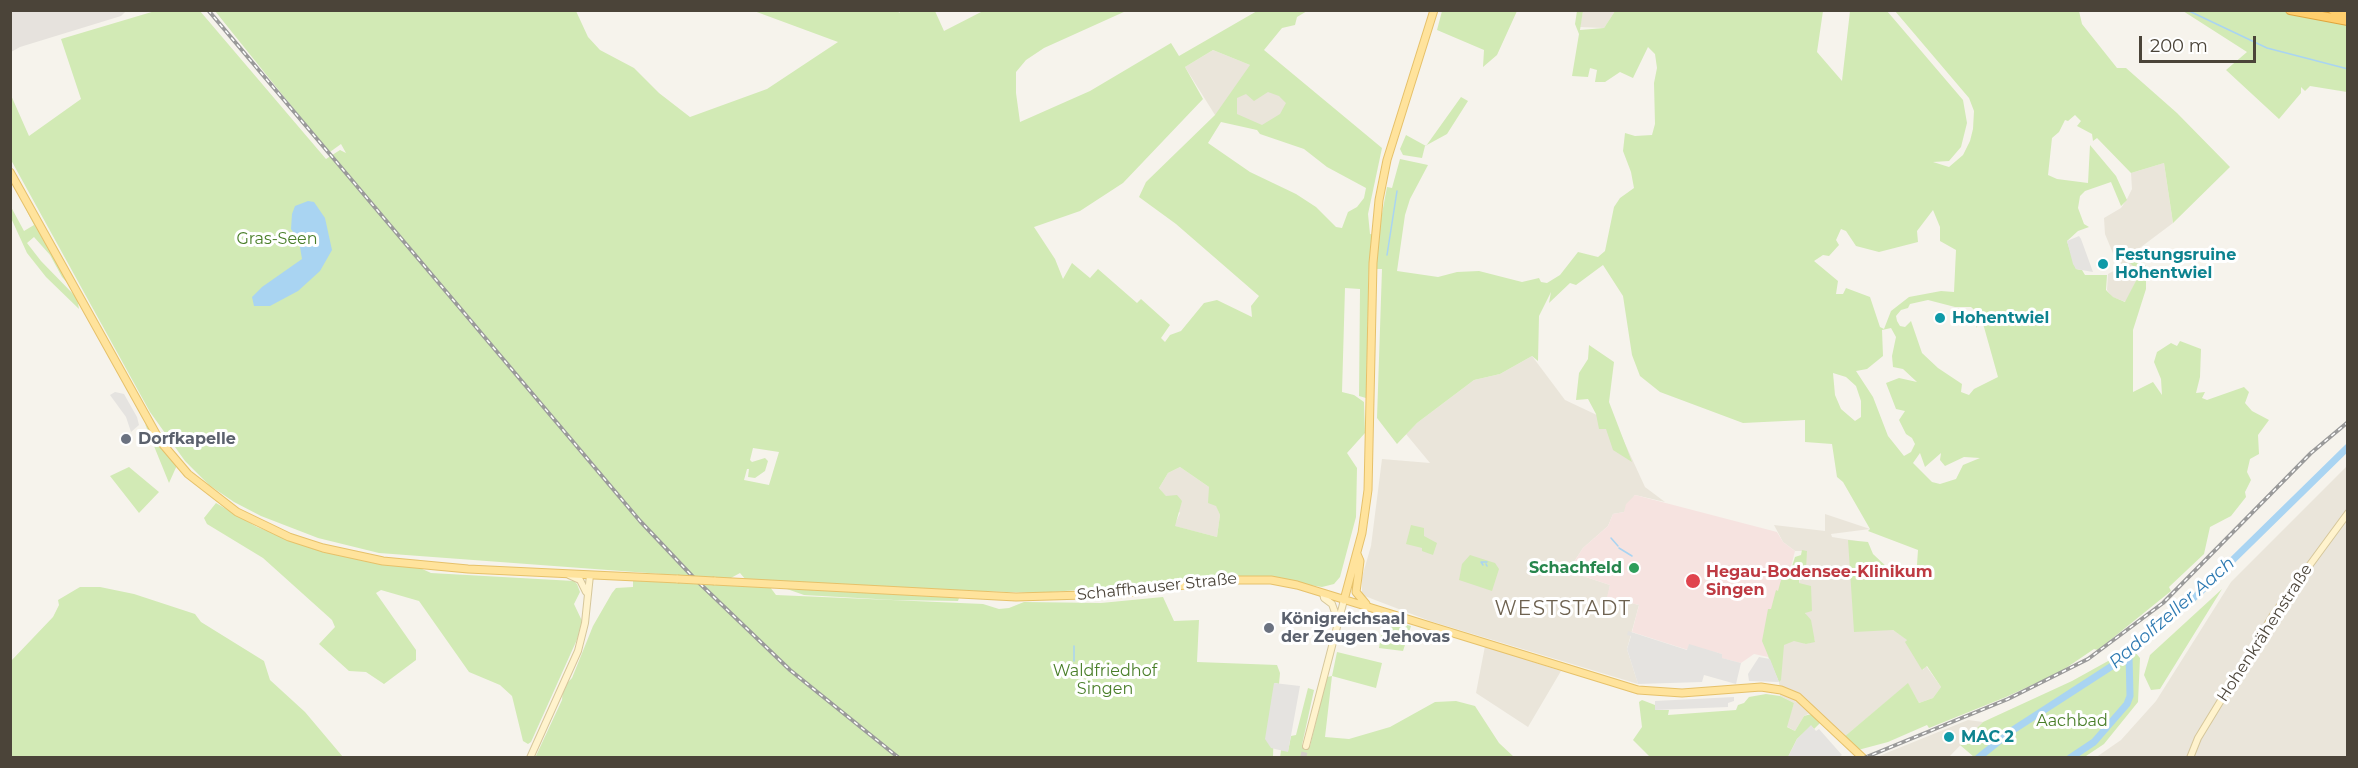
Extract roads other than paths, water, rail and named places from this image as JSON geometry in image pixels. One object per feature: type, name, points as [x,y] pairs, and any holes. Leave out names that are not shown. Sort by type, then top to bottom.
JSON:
[{"type":"highway","points":[[2290,10],[2348,21]]},
{"type":"highway","points":[[2333,10],[2348,13]]},
{"type":"main road","points":[[1306,746],[1366,513],[1370,442],[1373,252],[1379,200],[1387,160],[1434,10]]},
{"type":"main road","name":"Schaffhauser Straße","points":[[10,172],[150,425],[173,458],[219,500],[257,523],[323,548],[373,559],[468,569],[1016,597],[1067,597],[1145,592],[1246,578],[1284,582],[1638,690],[1682,693],[1761,687],[1781,690],[1800,699],[1863,758]]},
{"type":"main road","name":"Hohenkrähenstraße","points":[[2190,758],[2198,738],[2273,615],[2348,513]]},
{"type":"main road","points":[[1357,555],[1360,561],[1356,591],[1368,607]]},
{"type":"main road","points":[[569,574],[584,584],[588,599]]},
{"type":"main road","points":[[530,758],[578,651],[590,575]]},
{"type":"main road","points":[[1323,593],[1324,598],[1332,603],[1338,621]]},
{"type":"water","points":[[308,201],[314,202],[325,218],[332,250],[320,271],[298,291],[270,306],[254,306],[252,297],[262,287],[302,259],[299,241],[291,229],[292,214],[295,206]]},
{"type":"waterway","points":[[2187,10],[2267,48],[2348,69]]},
{"type":"waterway","points":[[1387,255],[1397,191]]},
{"type":"waterway","name":"Radolfzeller Aach","points":[[1978,758],[2013,730],[2129,655],[2197,595],[2348,447]]},
{"type":"waterway","points":[[1611,538],[1618,546]]},
{"type":"waterway","points":[[1619,548],[1632,556]]},
{"type":"waterway","points":[[1483,565],[1481,562],[1487,562]]},
{"type":"waterway","points":[[1074,646],[1074,661]]},
{"type":"waterway","points":[[2070,758],[2094,742],[2127,704],[2130,696],[2129,655]]},
{"type":"tunnel","points":[[1303,758],[1306,746]]},
{"type":"railway","points":[[208,10],[640,521],[694,578],[790,670],[899,758]]},
{"type":"railway","points":[[1864,758],[2008,699],[2088,659],[2163,603],[2311,453],[2348,422]]},
{"type":"place","name":"Festungsruine Hohentwiel","points":[[2103,264]]},
{"type":"place","name":"Hohentwiel","points":[[1940,318]]},
{"type":"place","name":"Dorfkapelle","points":[[126,439]]},
{"type":"place","name":"Schachfeld","points":[[1634,568]]},
{"type":"place","name":"Hegau-Bodensee-Klinikum Singen","points":[[1693,581]]},
{"type":"place","name":"Königreichsaal der Zeugen Jehovas","points":[[1269,628]]},
{"type":"place","name":"MAC 2","points":[[1949,737]]},
{"type":"district","name":"WESTSTADT","points":[[1563,609]]},
{"type":"park label","name":"Gras-Seen","points":[[277,239]]},
{"type":"park label","name":"Waldfriedhof Singen","points":[[1105,680]]},
{"type":"park label","name":"Aachbad","points":[[2072,721]]}]
